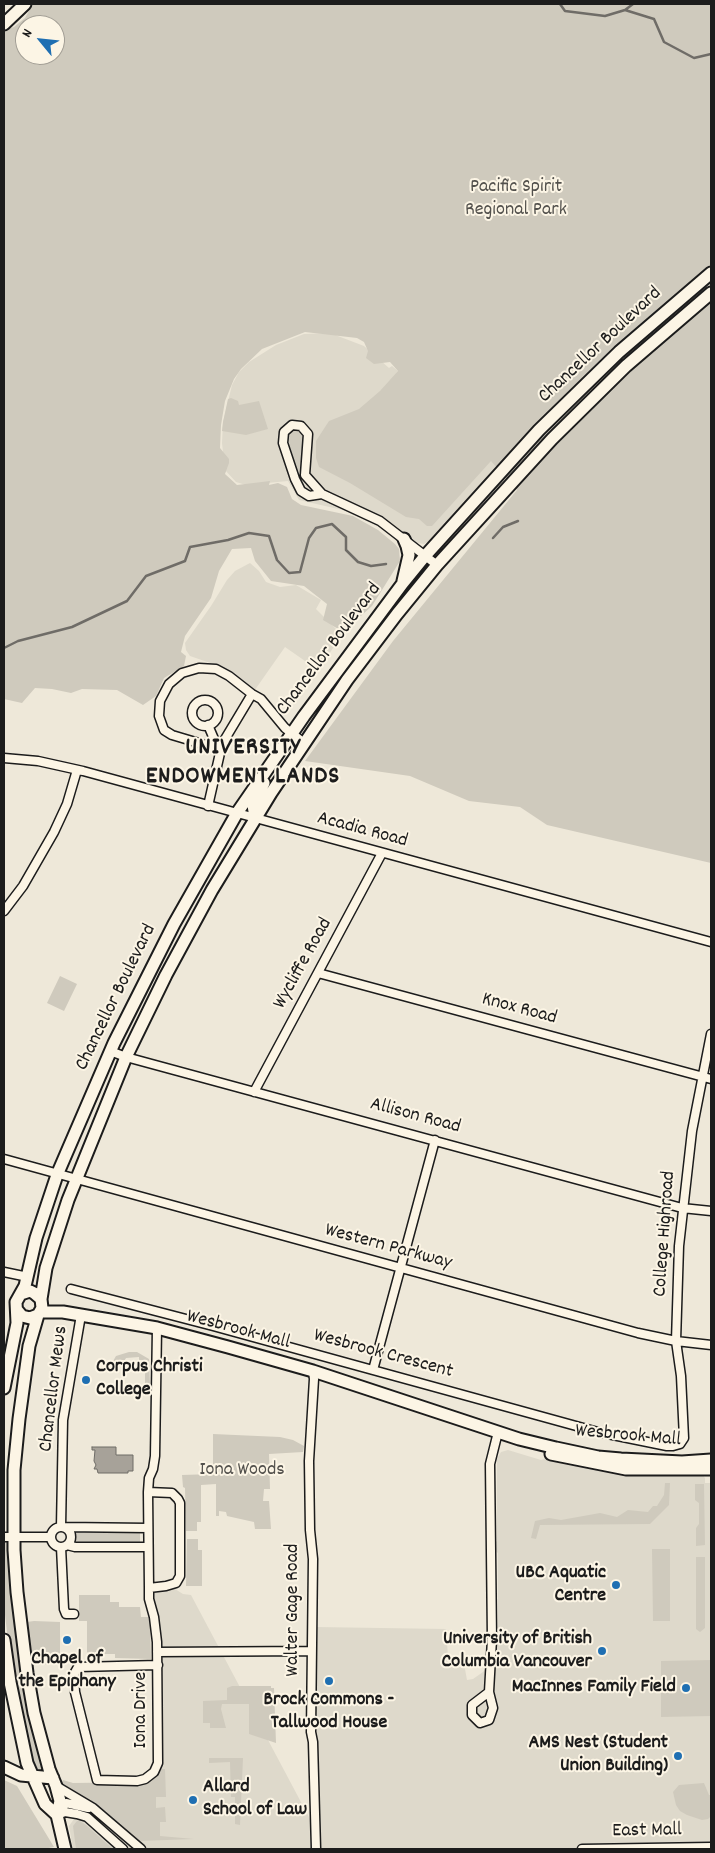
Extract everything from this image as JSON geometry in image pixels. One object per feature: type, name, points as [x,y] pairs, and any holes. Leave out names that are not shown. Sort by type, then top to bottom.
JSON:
[{"type":"main road","points":[[4,24],[25,4]]},
{"type":"main road","name":"Chancellor Boulevard","points":[[21,1294],[28,1277],[36,1238],[57,1175],[110,1051],[174,924],[237,813],[292,733],[425,556],[539,430],[619,352],[711,272]]},
{"type":"main road","name":"Chancellor Boulevard","points":[[57,1815],[60,1801],[34,1713],[27,1673],[9,1537],[14,1470],[29,1346],[41,1307],[46,1268],[76,1180],[126,1057],[171,966],[212,890],[255,818],[347,680],[437,565],[552,439],[626,366],[711,292]]},
{"type":"main road","points":[[403,583],[408,556],[404,539]]},
{"type":"main road","points":[[255,818],[253,804],[277,754]]},
{"type":"main road","points":[[4,1388],[17,1323],[16,1302],[21,1294],[34,1292],[41,1307],[34,1317],[26,1318],[19,1314],[17,1310]]},
{"type":"main road","name":"Wesbrook Mall","points":[[41,1307],[157,1328],[313,1371],[399,1400],[422,1412],[571,1459],[626,1469],[711,1469]]},
{"type":"main road","name":"Wesbrook Mall","points":[[497,1435],[598,1457],[650,1461],[711,1460]]},
{"type":"main road","points":[[4,1640],[16,1715],[28,1764],[45,1804],[57,1815],[65,1849]]},
{"type":"main road","points":[[4,1767],[21,1774],[55,1782]]},
{"type":"street","points":[[322,494],[309,496],[301,491],[295,479],[283,443],[284,432],[292,425],[301,426],[308,434],[305,475],[322,494],[380,520],[437,565]]},
{"type":"street","points":[[295,479],[305,475]]},
{"type":"street","points":[[219,749],[172,735],[164,730],[158,716],[160,701],[169,684],[182,673],[199,668],[216,669],[229,676],[261,699],[282,725],[304,743]]},
{"type":"street","points":[[219,749],[252,694]]},
{"type":"street","points":[[208,725],[220,753],[208,806]]},
{"type":"street","name":"Acadia Road","points":[[4,758],[38,761],[77,770],[711,942]]},
{"type":"street","points":[[4,911],[28,879],[54,833],[67,804],[77,770]]},
{"type":"street","name":"Wycliffe Road","points":[[254,1092],[382,853]]},
{"type":"street","name":"Knox Road","points":[[318,972],[711,1079]]},
{"type":"street","name":"College Highroad","points":[[684,1438],[681,1376],[676,1341],[678,1246],[692,1131],[711,1034]]},
{"type":"street","name":"Allison Road","points":[[110,1051],[126,1057],[682,1208],[711,1211]]},
{"type":"street","points":[[373,1370],[436,1140]]},
{"type":"street","name":"Western Parkway","points":[[4,1159],[628,1330],[676,1341],[711,1345]]},
{"type":"street","points":[[4,1272],[28,1277]]},
{"type":"street","name":"Wesbrook Crescent","points":[[71,1289],[632,1439],[674,1446],[680,1444],[684,1438]]},
{"type":"street","name":"Chancellor Mews","points":[[63,1527],[63,1420],[81,1315]]},
{"type":"street","name":"Iona Drive","points":[[157,1328],[155,1456],[149,1478],[148,1492],[148,1588],[154,1617],[158,1665],[157,1766],[154,1772],[145,1779],[137,1781],[97,1780],[75,1692],[74,1674],[78,1667],[158,1665]]},
{"type":"street","name":"Walter Gage Road","points":[[313,1371],[309,1461],[312,1559],[311,1732],[313,1742],[316,1849]]},
{"type":"street","points":[[490,1692],[492,1646],[490,1464],[497,1435]]},
{"type":"street","points":[[148,1492],[172,1493],[178,1499],[180,1506],[180,1576],[176,1583],[171,1585],[148,1588]]},
{"type":"street","points":[[148,1528],[63,1527],[53,1531],[51,1537],[55,1545],[64,1546],[148,1547]]},
{"type":"street","points":[[63,1527],[70,1534],[70,1540],[64,1546],[64,1609],[66,1614],[74,1614]]},
{"type":"street","points":[[9,1537],[51,1537]]},
{"type":"street","points":[[157,1652],[311,1651]]},
{"type":"street","points":[[55,1782],[92,1808],[141,1849]]},
{"type":"street","points":[[57,1815],[66,1803],[92,1808]]},
{"type":"street","points":[[57,1815],[65,1812],[87,1818],[123,1849]]},
{"type":"street","name":"East Mall","points":[[582,1849],[711,1847]]},
{"type":"shaded area","points":[[330,333],[364,346],[389,368],[392,366],[398,371],[396,374],[497,465],[433,539],[424,544],[401,540],[383,526],[360,514],[299,500],[288,481],[246,485],[236,482],[225,470],[222,443],[223,422],[232,385],[239,372],[249,362],[276,345],[304,334]]},
{"type":"shaded area","points":[[250,563],[259,571],[266,582],[280,587],[296,585],[321,600],[316,609],[342,635],[318,670],[285,647],[252,694],[216,665],[190,656],[186,650],[185,643],[227,580],[235,571]]},
{"type":"shaded area","points":[[92,1447],[116,1447],[116,1455],[133,1455],[133,1471],[128,1471],[128,1473],[98,1473],[97,1469],[94,1469],[96,1465],[94,1461],[95,1450],[92,1450]]},
{"type":"shaded area","name":"University of British Columbia Vancouver","points":[[508,1450],[541,1460],[623,1473],[702,1474],[705,1478],[705,1483],[711,1483],[711,1849],[73,1849],[69,1826],[74,1819],[70,1808],[65,1807],[70,1806],[69,1798],[64,1799],[64,1795],[67,1795],[70,1788],[61,1785],[61,1781],[69,1784],[141,1784],[150,1780],[158,1768],[161,1645],[153,1597],[154,1593],[158,1591],[175,1589],[183,1594],[191,1595],[319,1836],[317,1743],[314,1728],[316,1627],[446,1629],[448,1657],[463,1658],[467,1680],[473,1679],[483,1672],[488,1666],[495,1635],[498,1632],[498,1553],[495,1551],[495,1543],[497,1541],[497,1459],[501,1452]]},
{"type":"green space","name":"Pacific Spirit Regional Park","points":[[33,4],[711,4],[711,863],[547,825],[520,807],[469,801],[410,776],[305,761],[393,641],[517,490],[491,461],[432,526],[427,526],[419,519],[406,517],[350,483],[319,467],[316,458],[316,441],[329,421],[359,409],[380,391],[398,371],[390,362],[374,364],[366,358],[368,351],[364,342],[357,338],[305,332],[262,349],[241,369],[234,379],[225,401],[220,448],[229,459],[225,474],[237,485],[270,481],[269,485],[278,483],[287,487],[292,499],[301,505],[353,516],[378,530],[395,544],[399,549],[400,561],[372,606],[353,623],[340,630],[323,620],[327,604],[304,586],[271,581],[255,561],[251,548],[232,549],[219,571],[211,598],[185,636],[181,652],[186,656],[184,666],[164,678],[156,696],[143,705],[117,690],[82,689],[71,693],[35,688],[22,703],[4,699],[4,30],[14,27],[15,65],[65,65],[65,15],[27,15]]},
{"type":"green space","points":[[231,398],[238,401],[239,405],[259,401],[268,429],[246,435],[222,431],[228,399]]},
{"type":"green space","points":[[296,430],[300,431],[303,437],[302,469],[300,472],[296,469],[288,439],[289,434]]},
{"type":"green space","points":[[60,976],[77,984],[64,1011],[47,1003]]},
{"type":"green space","points":[[137,1352],[149,1359],[150,1386],[145,1386],[145,1360],[139,1360],[139,1357],[126,1358],[121,1360],[120,1363],[112,1363],[116,1356]]},
{"type":"green space","name":"Iona Woods","points":[[213,1434],[280,1437],[293,1440],[304,1446],[303,1452],[269,1454],[270,1489],[264,1489],[263,1501],[269,1501],[271,1529],[255,1529],[254,1522],[227,1516],[226,1512],[219,1511],[219,1516],[216,1516],[216,1484],[201,1485],[201,1522],[197,1522],[197,1531],[186,1531],[185,1488],[183,1487],[182,1475],[213,1474]]},
{"type":"green space","points":[[665,1483],[670,1483],[669,1505],[650,1524],[540,1525],[536,1539],[531,1538],[535,1521],[549,1518],[561,1520],[600,1513],[617,1517],[628,1510],[648,1512],[653,1506],[657,1506],[664,1495]]},
{"type":"green space","points":[[695,1484],[704,1484],[705,1545],[696,1546],[699,1503],[695,1500]]},
{"type":"green space","points":[[140,1531],[140,1542],[72,1542],[72,1532]]},
{"type":"green space","points":[[187,1539],[198,1539],[198,1550],[202,1550],[202,1586],[186,1586]]},
{"type":"green space","points":[[4,1542],[11,1542],[44,1769],[39,1772],[34,1770],[22,1722],[8,1641],[4,1606]]},
{"type":"green space","points":[[652,1549],[670,1549],[670,1621],[653,1621]]},
{"type":"green space","points":[[696,1557],[705,1557],[705,1628],[700,1632],[696,1629]]},
{"type":"green space","points":[[79,1595],[110,1595],[110,1602],[119,1602],[119,1607],[140,1607],[141,1617],[149,1617],[151,1659],[115,1658],[115,1654],[90,1654],[87,1652],[87,1621],[79,1621]]},
{"type":"green space","points":[[27,1622],[60,1622],[60,1654],[67,1655],[67,1663],[34,1665]]},
{"type":"green space","name":"MacInnes Family Field","points":[[711,1660],[711,1716],[661,1717],[661,1661]]},
{"type":"green space","points":[[232,1686],[271,1686],[271,1688],[274,1688],[276,1743],[249,1734],[249,1704],[222,1704],[221,1709],[226,1728],[210,1728],[210,1723],[203,1723],[203,1701],[227,1700],[227,1688]]},
{"type":"green space","points":[[209,1758],[243,1758],[240,1825],[235,1824],[235,1797],[231,1797],[230,1762],[209,1763]]},
{"type":"green space","points":[[159,1769],[165,1769],[166,1797],[156,1797],[156,1808],[165,1807],[166,1822],[160,1822],[160,1836],[194,1839],[139,1841],[105,1811],[62,1783],[63,1780],[73,1783],[149,1782]]},
{"type":"green space","points":[[4,1780],[17,1786],[54,1847],[43,1849],[4,1849]]},
{"type":"green space","points":[[704,1783],[709,1795],[711,1795],[711,1816],[708,1819],[702,1820],[680,1811],[676,1805],[673,1792],[679,1785]]},
{"type":"green space","points":[[77,1821],[86,1825],[113,1849],[76,1849],[73,1826]]},
{"type":"waterway","points":[[560,4],[565,11],[605,16],[625,10],[654,19],[664,42],[694,58],[711,54]]},
{"type":"waterway","points":[[625,10],[633,4]]},
{"type":"waterway","points":[[493,538],[503,527],[518,521]]},
{"type":"waterway","points":[[4,648],[18,641],[72,627],[127,601],[146,576],[185,561],[190,547],[228,540],[249,533],[269,536],[277,560],[289,573],[300,572],[309,538],[316,528],[332,524],[346,537],[346,550],[358,562],[371,566],[386,564]]},
{"type":"place","name":"Corpus Christi College","points":[[86,1380]]},
{"type":"place","name":"UBC Aquatic Centre","points":[[616,1585]]},
{"type":"place","name":"Chapel of the Epiphany","points":[[67,1640]]},
{"type":"place","name":"University of British Columbia Vancouver","points":[[602,1651]]},
{"type":"place","name":"Brock Commons - Tallwood House","points":[[329,1681]]},
{"type":"place","name":"MacInnes Family Field","points":[[686,1688]]},
{"type":"place","name":"AMS Nest (Student Union Building)","points":[[678,1756]]},
{"type":"place","name":"Allard School of Law","points":[[193,1800]]},
{"type":"district","name":"UNIVERSITY ENDOWMENT LANDS","points":[[243,764]]}]
